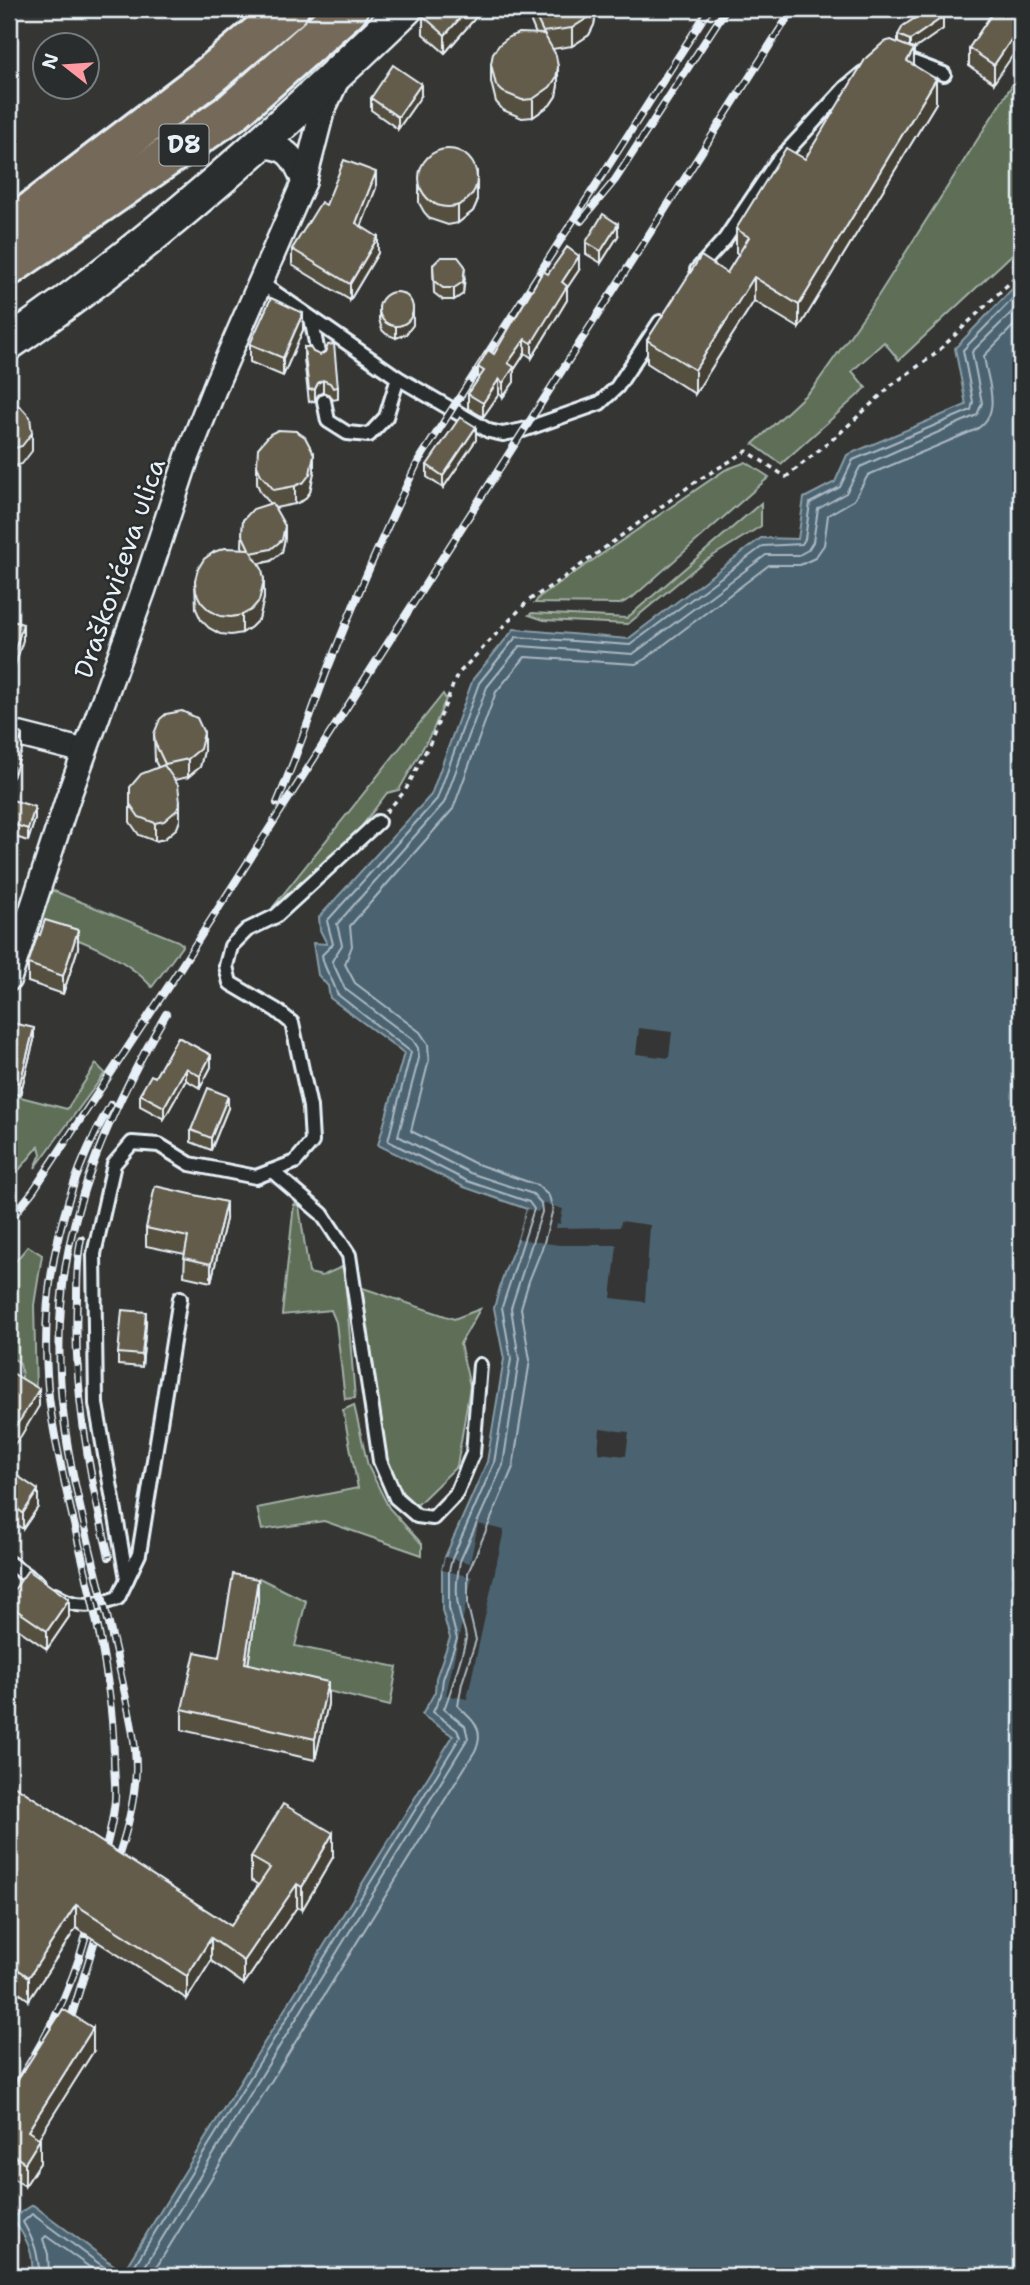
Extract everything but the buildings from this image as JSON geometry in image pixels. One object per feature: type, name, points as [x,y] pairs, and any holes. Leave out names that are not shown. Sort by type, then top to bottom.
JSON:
[{"type":"highway","name":"D8","points":[[20,216],[67,185],[203,81],[289,9]]},
{"type":"highway","name":"D8","points":[[9,266],[232,112],[348,9]]},
{"type":"main road","points":[[9,343],[92,284],[173,218],[343,68],[405,9]]},
{"type":"street","name":"Draškovićeva ulica","points":[[9,979],[84,751],[144,589],[187,458],[304,182],[322,112],[343,68]]},
{"type":"street","points":[[255,146],[272,146],[283,150],[296,160],[304,182]]},
{"type":"street","points":[[9,732],[84,751]]},
{"type":"lane","points":[[891,54],[944,74]]},
{"type":"lane","points":[[692,278],[707,257],[725,239],[776,163],[845,88],[871,66]]},
{"type":"lane","points":[[67,185],[140,113]]},
{"type":"lane","points":[[261,283],[398,378],[489,431],[503,433],[523,430],[600,403],[617,387],[669,310]]},
{"type":"lane","points":[[310,318],[319,358]]},
{"type":"lane","points":[[324,401],[328,421],[347,433],[369,435],[386,417],[398,378]]},
{"type":"lane","points":[[127,1579],[96,1404],[94,1254],[114,1164],[132,1143],[159,1145],[190,1164],[256,1177],[295,1162],[312,1142],[310,1107],[292,1024],[276,1010],[230,984],[226,966],[231,946],[247,930],[276,916],[377,822]]},
{"type":"lane","points":[[272,1171],[322,1214],[349,1255],[380,1461],[396,1498],[417,1516],[433,1517],[456,1494],[465,1474],[473,1453],[480,1365]]},
{"type":"lane","points":[[9,1563],[68,1604],[92,1605],[118,1598],[139,1554],[180,1298]]},
{"type":"path","points":[[377,822],[405,791],[431,741],[457,675],[528,601],[695,482],[747,451],[786,477],[840,433],[893,384],[934,355],[1021,272]]},
{"type":"green space","points":[[1021,71],[1021,246],[899,360],[884,342],[852,371],[866,388],[781,464],[753,444],[814,387],[878,296]]},
{"type":"green space","points":[[746,462],[769,477],[632,598],[620,604],[535,603],[539,597],[725,470]]},
{"type":"green space","points":[[761,503],[761,526],[703,562],[628,624],[544,620],[529,615],[627,618]]},
{"type":"green space","points":[[443,694],[446,699],[433,730],[399,790],[387,793],[355,835],[270,914],[273,907]]},
{"type":"green space","points":[[49,889],[183,945],[152,987],[114,957],[84,942],[37,925]]},
{"type":"green space","points":[[96,1064],[105,1073],[35,1168],[41,1154],[39,1146],[9,1182],[9,1094],[67,1109]]},
{"type":"green space","points":[[294,1204],[299,1206],[309,1273],[322,1276],[344,1266],[355,1398],[345,1399],[336,1322],[331,1310],[282,1315]]},
{"type":"green space","points":[[28,1246],[42,1255],[34,1305],[36,1392],[23,1384],[20,1363],[9,1356],[9,1269]]},
{"type":"green space","points":[[360,1287],[454,1319],[480,1309],[460,1344],[470,1386],[457,1466],[416,1506],[398,1488],[384,1460]]},
{"type":"green space","points":[[354,1405],[368,1466],[389,1508],[422,1544],[422,1555],[324,1521],[262,1530],[257,1508],[358,1488],[343,1410]]},
{"type":"green space","points":[[259,1578],[306,1601],[295,1646],[397,1667],[390,1706],[245,1671]]},
{"type":"water","points":[[1021,280],[1021,2276],[34,2276],[28,2244],[12,2218],[33,2205],[123,2272],[453,1736],[422,1715],[435,1692],[436,1678],[450,1638],[442,1610],[442,1570],[445,1557],[487,1462],[504,1359],[494,1308],[527,1209],[464,1187],[378,1145],[404,1053],[330,998],[328,986],[318,975],[313,943],[327,944],[320,930],[319,917],[431,795],[473,679],[514,629],[628,639],[761,538],[798,539],[804,498],[835,482],[847,455],[966,405],[955,348]]},
{"type":"pier","points":[[639,1028],[672,1032],[669,1058],[636,1054]]},
{"type":"pier","points":[[543,1203],[563,1209],[560,1224],[557,1223],[556,1228],[620,1227],[621,1221],[650,1225],[645,1302],[611,1298],[617,1245],[559,1245],[518,1239],[527,1209],[538,1212]]},
{"type":"pier","points":[[600,1429],[629,1432],[626,1456],[598,1453]]},
{"type":"pier","points":[[478,1524],[504,1530],[467,1699],[446,1695],[472,1577],[442,1570],[445,1557],[470,1563]]},
{"type":"railway","points":[[277,803],[349,616],[418,462],[709,9]]},
{"type":"railway","points":[[581,221],[615,180],[726,9]]},
{"type":"railway","points":[[9,1221],[33,1191],[179,970],[793,9]]},
{"type":"railway","points":[[113,1872],[131,1808],[136,1769],[135,1746],[117,1655],[80,1509],[65,1428],[60,1371],[61,1314],[67,1258],[82,1195],[120,1101],[166,1014]]},
{"type":"railway","points":[[102,1865],[115,1796],[109,1692],[97,1624],[54,1432],[48,1388],[46,1339],[52,1269],[59,1234],[80,1167],[111,1104]]},
{"type":"railway","points":[[81,1239],[77,1363],[89,1460],[109,1557]]},
{"type":"railway","points":[[9,2096],[54,2019],[72,1978],[86,1935]]},
{"type":"railway","points":[[66,2034],[95,1940]]}]
